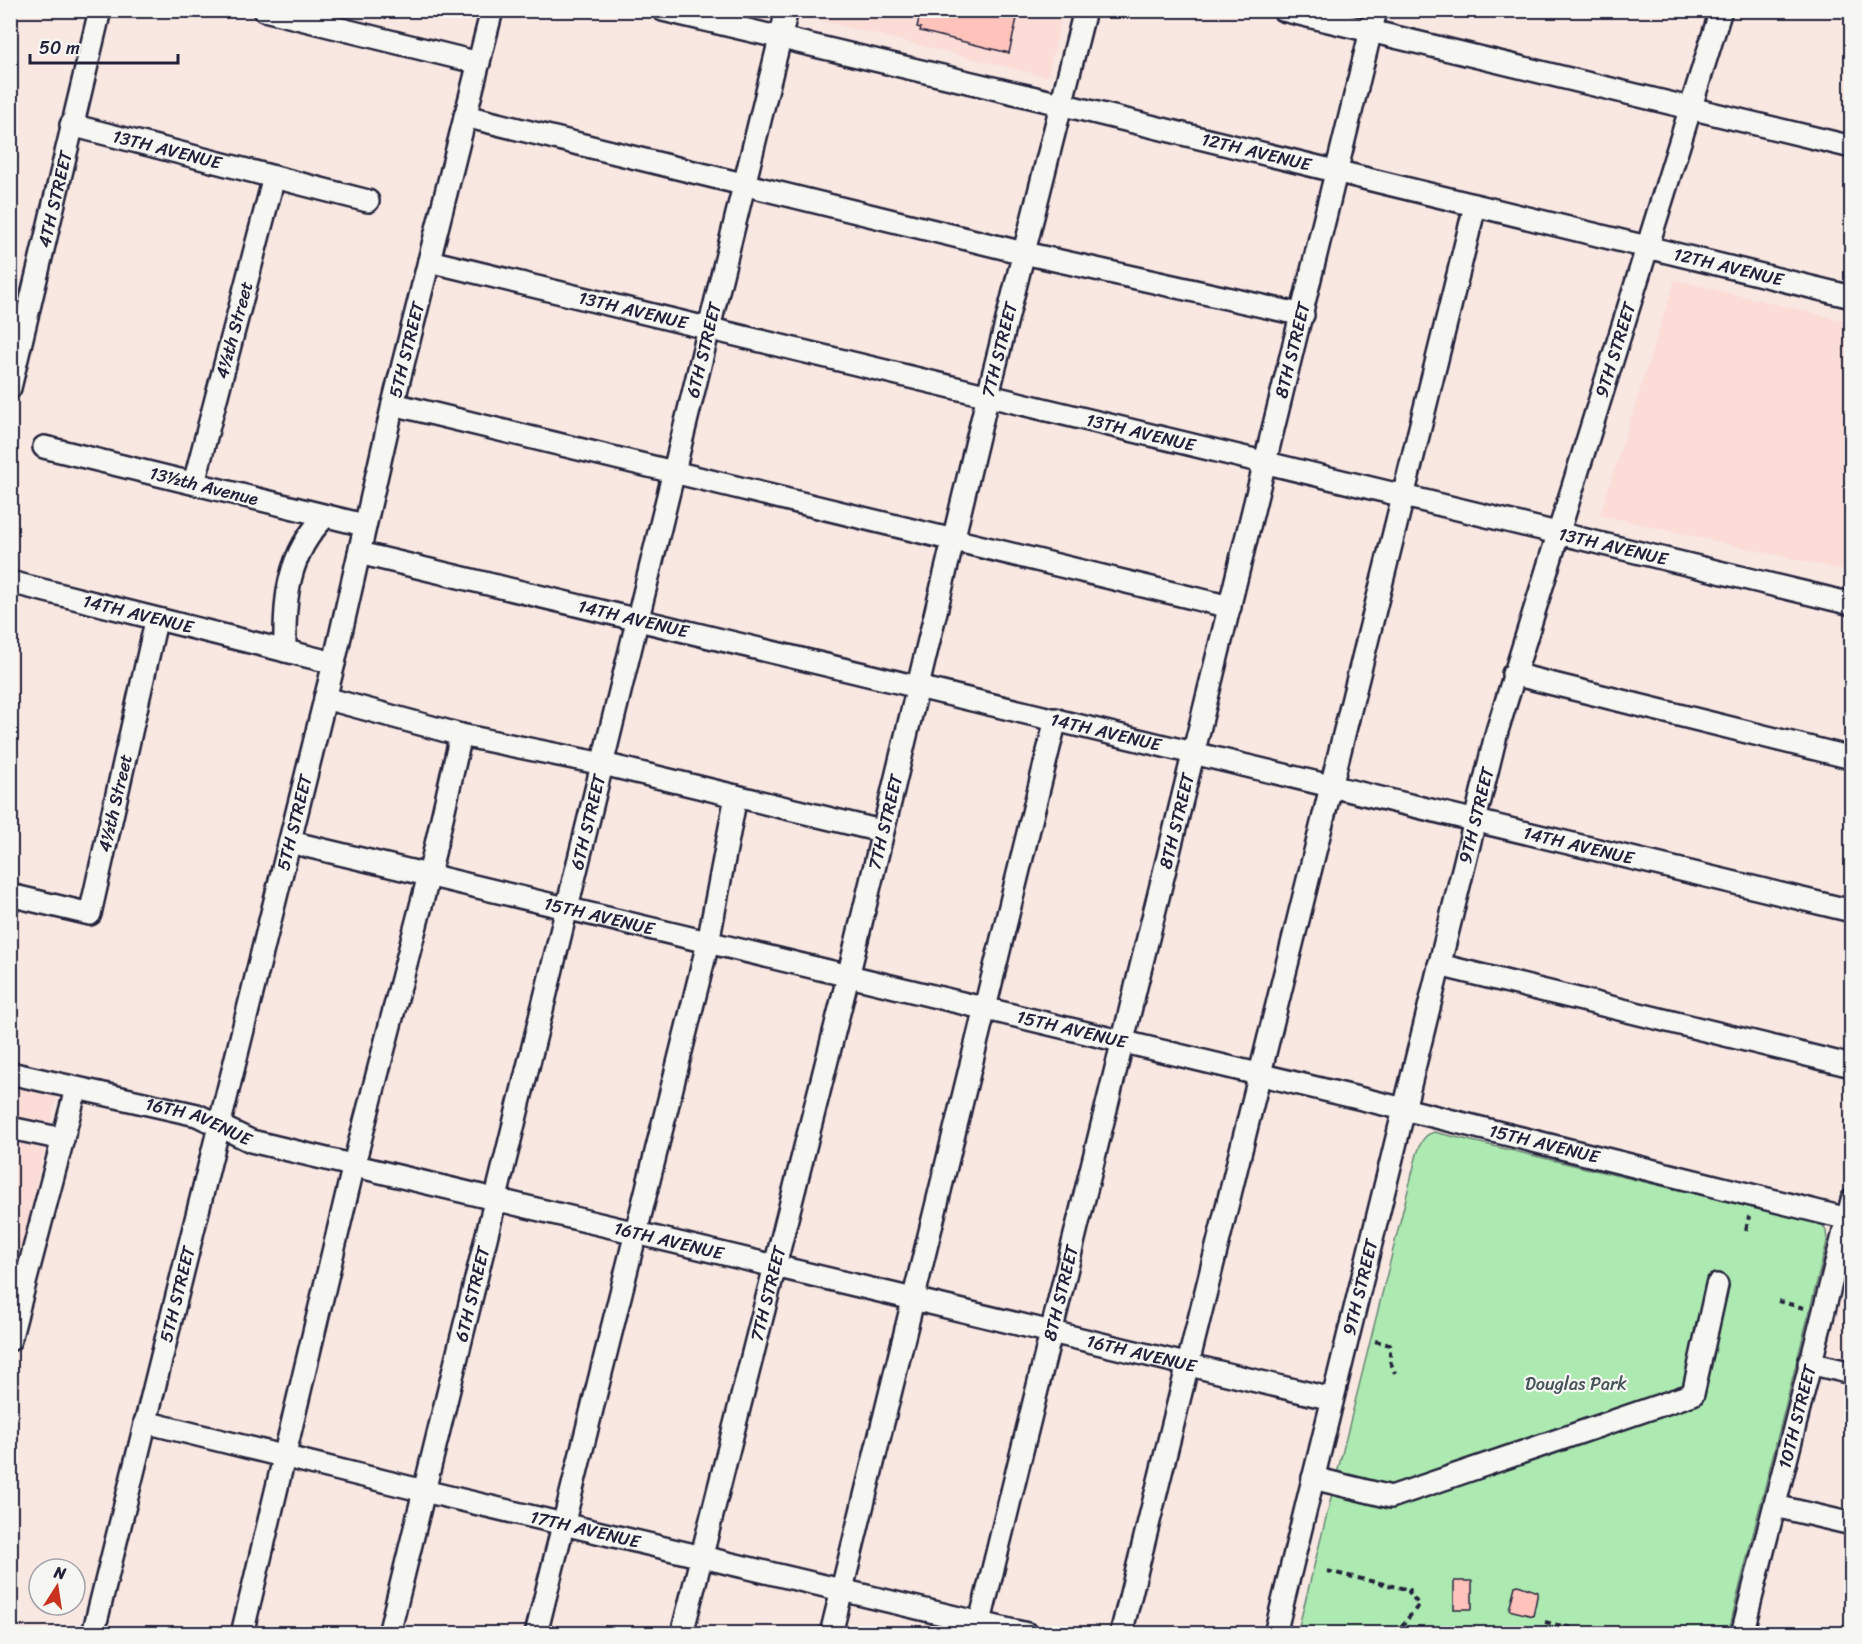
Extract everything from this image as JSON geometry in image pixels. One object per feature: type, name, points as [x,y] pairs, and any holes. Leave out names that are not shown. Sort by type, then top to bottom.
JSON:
[{"type":"street","name":"4TH STREET","points":[[10,388],[16,335],[100,10]]},
{"type":"street","points":[[264,10],[478,63]]},
{"type":"street","name":"5TH STREET","points":[[93,1634],[334,663],[393,404],[492,10]]},
{"type":"street","name":"12TH AVENUE","points":[[663,10],[1851,297]]},
{"type":"street","name":"6TH STREET","points":[[389,1634],[494,1197],[568,908],[672,473],[787,10]]},
{"type":"street","name":"7TH STREET","points":[[682,1634],[773,1266],[848,977],[881,831],[1085,10]]},
{"type":"street","points":[[1283,10],[1851,147]]},
{"type":"street","name":"8TH STREET","points":[[979,1628],[1051,1332],[1125,1043],[1193,753],[1267,462],[1376,10]]},
{"type":"street","name":"9TH STREET","points":[[1275,1634],[1475,819],[1514,674],[1721,10]]},
{"type":"street","points":[[465,116],[1024,253],[1303,315]]},
{"type":"street","name":"13TH AVENUE","points":[[72,125],[368,201]]},
{"type":"street","name":"4½th Street","points":[[194,483],[274,177]]},
{"type":"street","points":[[1122,1634],[1475,206]]},
{"type":"street","name":"13TH AVENUE","points":[[429,261],[1851,604]]},
{"type":"street","points":[[393,404],[1230,607]]},
{"type":"street","name":"13½th Avenue","points":[[44,447],[364,525]]},
{"type":"street","points":[[285,651],[284,612],[297,556],[309,532],[326,516]]},
{"type":"street","name":"14TH AVENUE","points":[[359,553],[918,685],[1851,911]]},
{"type":"street","name":"14TH AVENUE","points":[[10,582],[156,621],[334,663]]},
{"type":"street","name":"4½th Street","points":[[10,895],[90,915],[156,621]]},
{"type":"street","points":[[1514,674],[1851,758]]},
{"type":"street","points":[[325,698],[461,735],[603,764],[881,831]]},
{"type":"street","points":[[831,1634],[983,1008],[1056,719]]},
{"type":"street","points":[[242,1634],[354,1164],[429,875],[461,735]]},
{"type":"street","points":[[536,1634],[708,943],[735,796]]},
{"type":"street","name":"15TH AVENUE","points":[[290,842],[1125,1043],[1850,1213]]},
{"type":"street","points":[[1439,965],[1851,1066]]},
{"type":"street","name":"16TH AVENUE","points":[[10,1073],[197,1115],[251,1141],[494,1197],[1332,1399]]},
{"type":"street","points":[[10,1340],[76,1089]]},
{"type":"street","points":[[10,1128],[63,1139]]},
{"type":"street","name":"10TH STREET","points":[[1742,1634],[1809,1363],[1850,1213]]},
{"type":"street","points":[[1312,1478],[1391,1497],[1693,1394],[1717,1285]]},
{"type":"street","points":[[1809,1363],[1851,1373]]},
{"type":"street","name":"17TH AVENUE","points":[[145,1422],[562,1524],[842,1588],[979,1628],[1027,1634]]},
{"type":"street","points":[[1775,1506],[1851,1524]]},
{"type":"path","points":[[1746,1230],[1749,1216]]},
{"type":"path","points":[[1778,1301],[1805,1308]]},
{"type":"path","points":[[1375,1341],[1390,1345],[1390,1361],[1395,1373]]},
{"type":"path","points":[[1327,1571],[1410,1590],[1409,1592],[1419,1605],[1395,1634]]},
{"type":"path","points":[[1545,1622],[1597,1634]]},
{"type":"shaded area","points":[[783,11],[1064,11],[1047,77]]},
{"type":"shaded area","points":[[1675,280],[1851,322],[1851,572],[1600,515]]},
{"type":"shaded area","points":[[11,1081],[58,1092],[11,1292]]},
{"type":"green space","name":"Douglas Park","points":[[1434,1132],[1822,1224],[1826,1231],[1827,1242],[1728,1633],[1297,1634],[1417,1154],[1424,1138]]},
{"type":"building","points":[[921,10],[1019,10],[1009,53],[920,31],[921,28],[917,27]]},
{"type":"building","points":[[1454,1581],[1472,1581],[1472,1609],[1454,1609]]},
{"type":"building","points":[[1515,1586],[1538,1592],[1533,1616],[1509,1610]]}]
